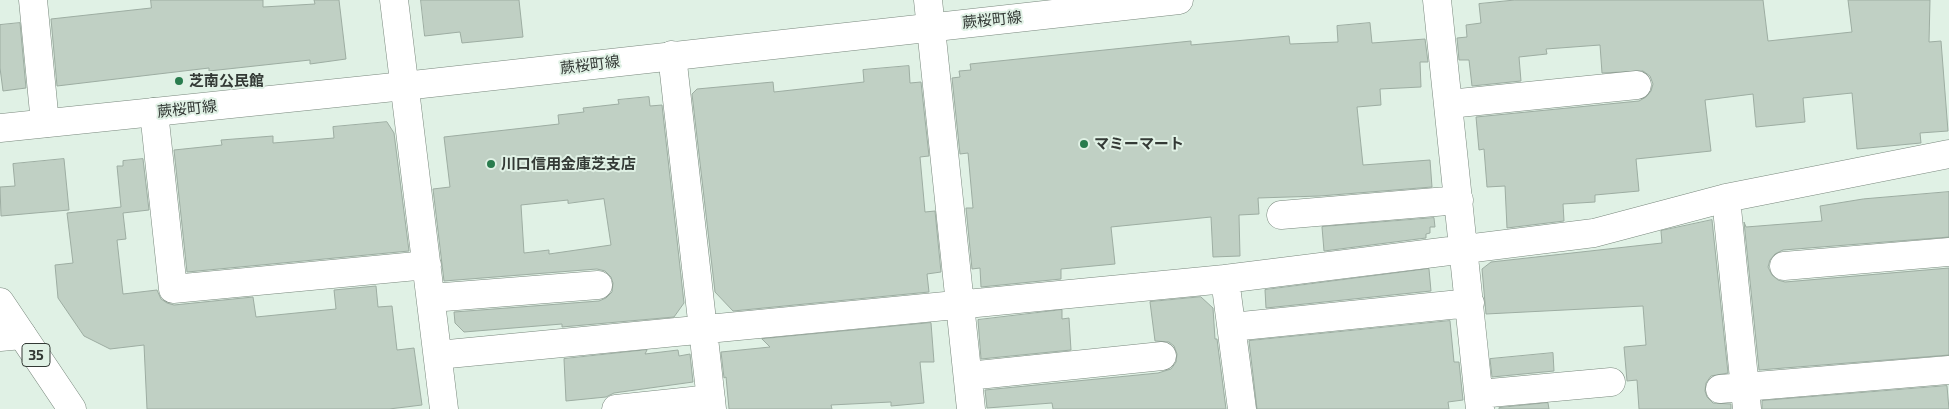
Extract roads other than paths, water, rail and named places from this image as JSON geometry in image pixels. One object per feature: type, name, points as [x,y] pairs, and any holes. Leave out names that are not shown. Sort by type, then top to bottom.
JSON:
[{"type":"street","points":[[33,0],[45,123]]},
{"type":"street","points":[[394,0],[444,409]]},
{"type":"street","name":"蕨桜町線","points":[[0,128],[404,86],[672,55],[929,10],[1180,0]]},
{"type":"street","points":[[1438,0],[1480,402],[1611,382]]},
{"type":"street","points":[[929,10],[961,306],[970,409]]},
{"type":"street","points":[[616,409],[711,404],[672,55]]},
{"type":"street","points":[[1449,104],[1637,85]]},
{"type":"street","points":[[154,112],[173,289],[427,265]]},
{"type":"street","points":[[438,355],[1225,279],[1594,233],[1726,198],[1949,154]]},
{"type":"street","points":[[1726,198],[1737,394],[1949,370]]},
{"type":"street","points":[[1281,215],[1459,200]]},
{"type":"street","points":[[1784,266],[1949,252]]},
{"type":"street","points":[[1225,279],[1242,409]]},
{"type":"street","points":[[431,298],[598,285]]},
{"type":"street","name":"35","points":[[0,302],[11,336],[72,409]]},
{"type":"street","points":[[1232,327],[1470,304]]},
{"type":"street","points":[[968,376],[1162,356]]},
{"type":"place","name":"芝南公民館","points":[[179,81]]},
{"type":"place","name":"マミーマート","points":[[1084,144]]},
{"type":"place","name":"川口信用金庫芝支店","points":[[491,164]]}]
